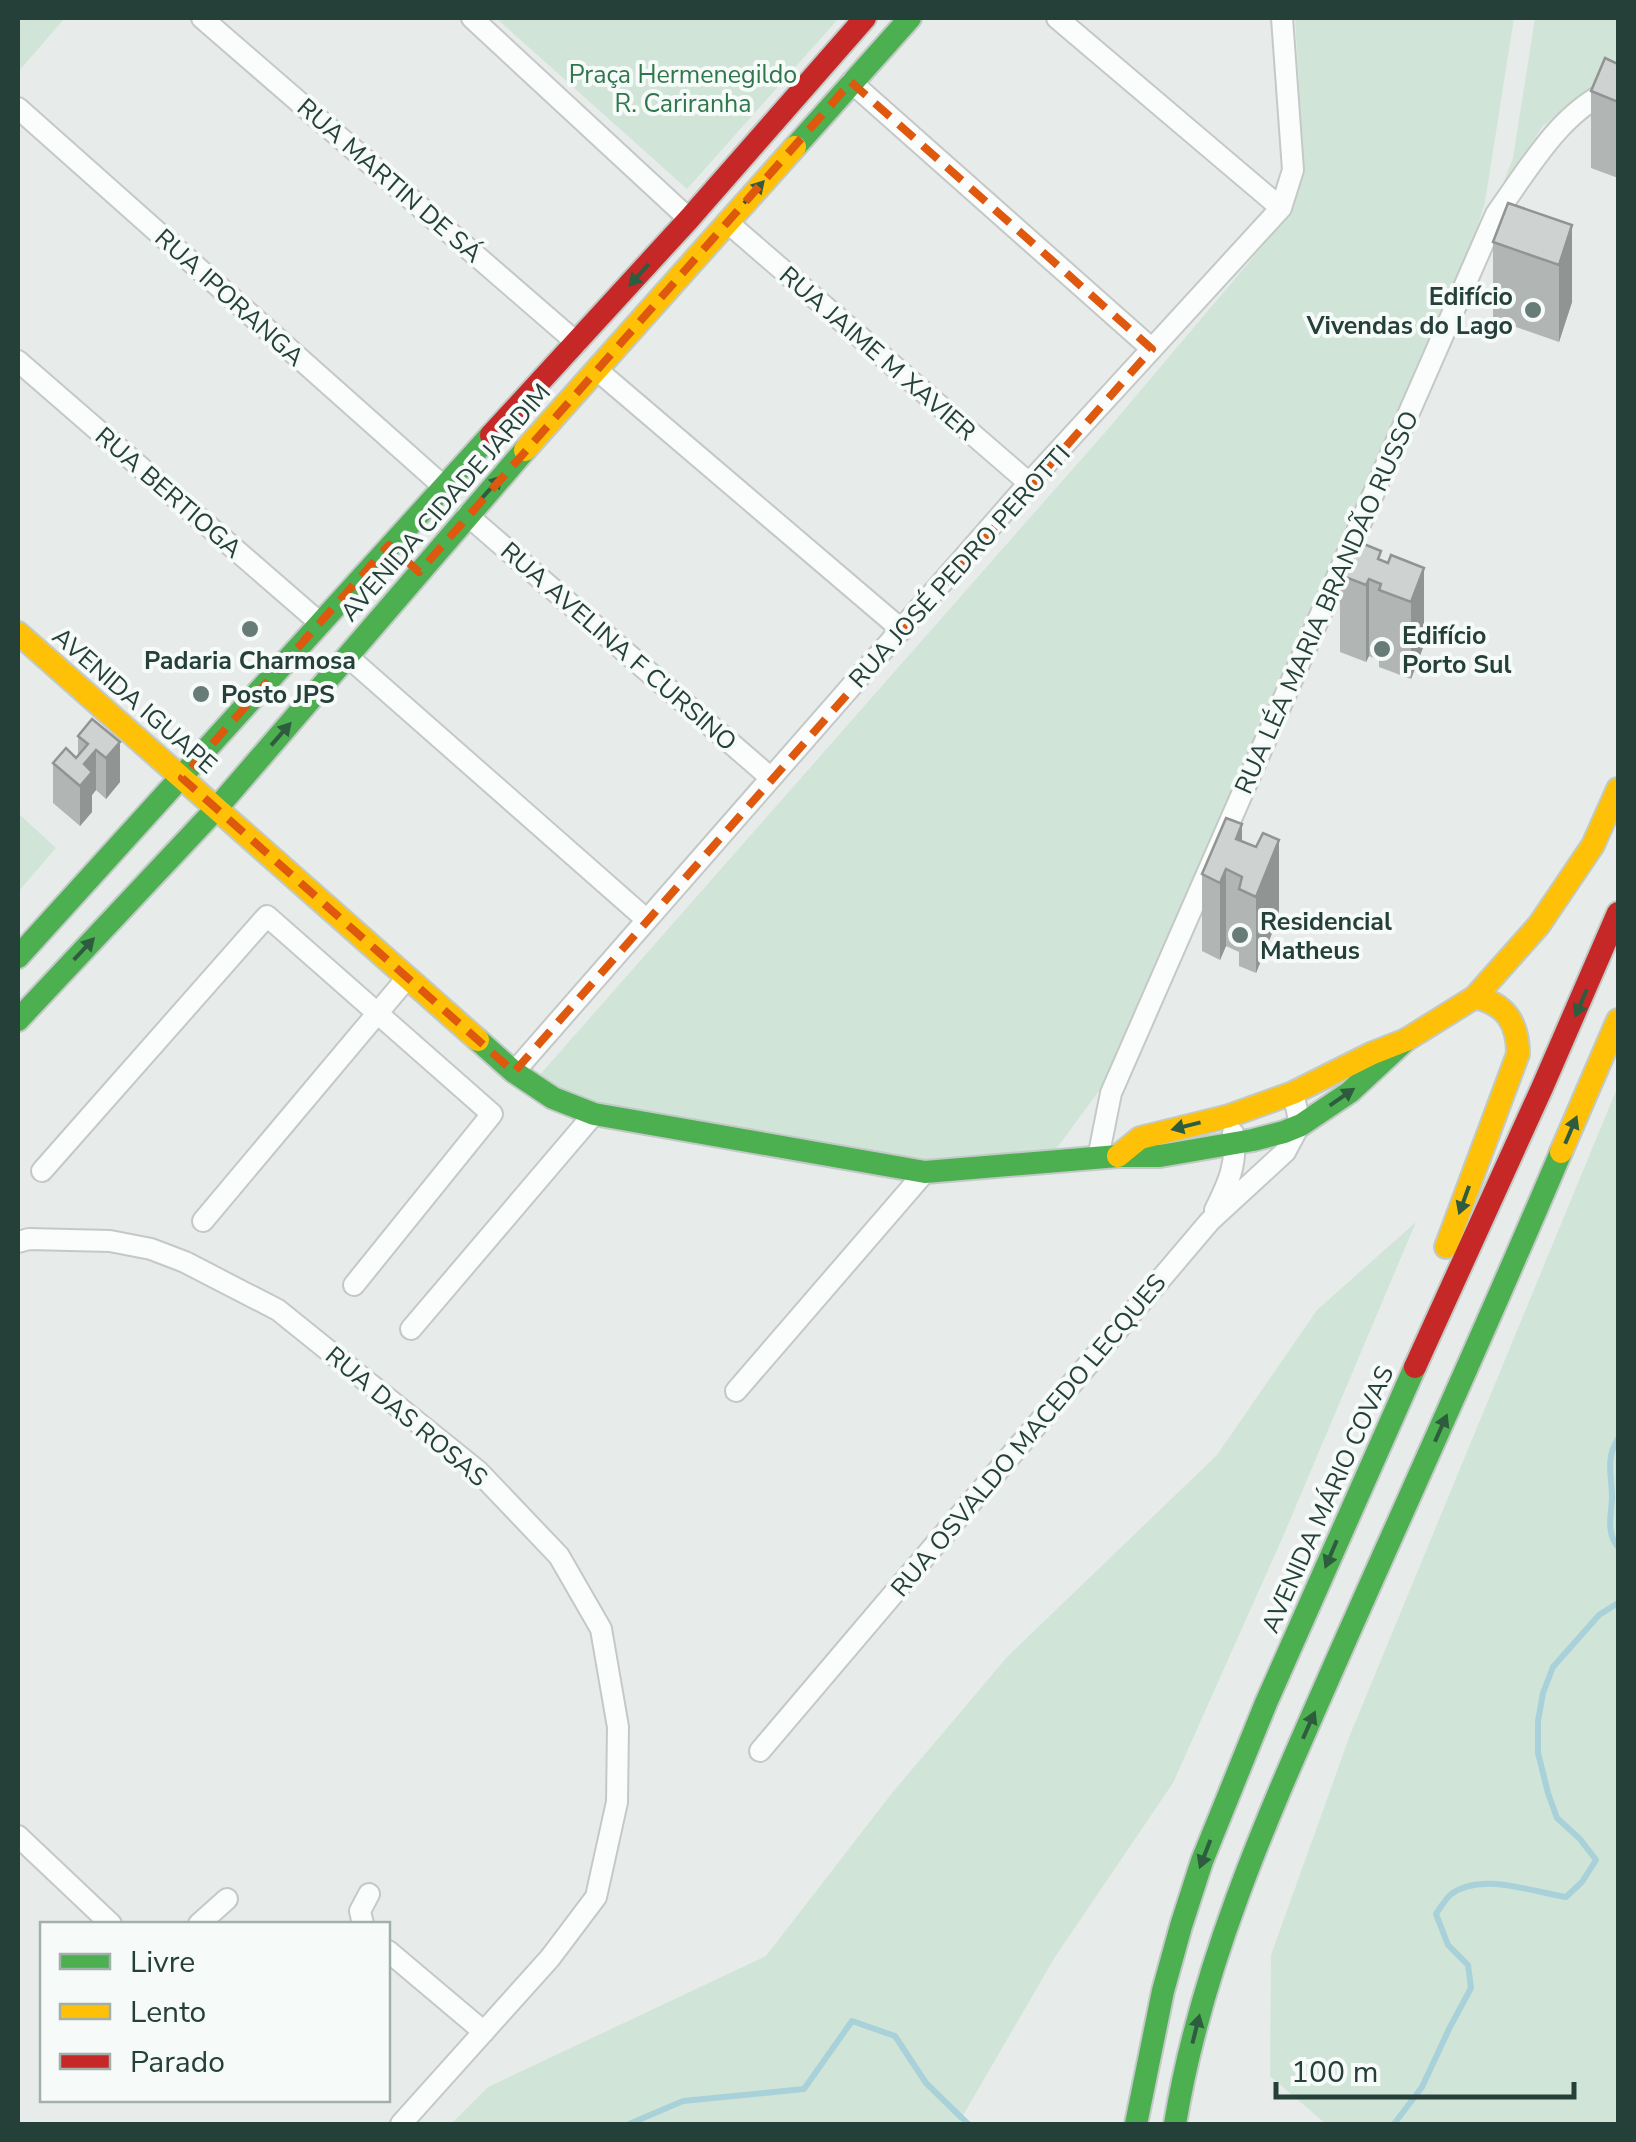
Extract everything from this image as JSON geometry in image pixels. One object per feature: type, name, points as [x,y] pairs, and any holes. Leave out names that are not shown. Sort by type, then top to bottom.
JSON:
[{"type":"main road","name":"AVENIDA CIDADE JARDIM","points":[[18,957],[389,545],[578,343],[864,18]]},
{"type":"main road","name":"AVENIDA CIDADE JARDIM","points":[[18,1020],[217,808],[467,515],[910,18]]},
{"type":"main road","points":[[389,545],[419,572]]},
{"type":"main road","name":"AVENIDA IGUAPE","points":[[18,633],[514,1072],[554,1098],[594,1114],[925,1172],[1108,1157],[1144,1159],[1287,1131],[1344,1097],[1380,1068],[1406,1040]]},
{"type":"main road","points":[[1108,1157],[1140,1138],[1229,1116],[1294,1093],[1373,1052],[1406,1040],[1476,997],[1539,924],[1592,845],[1618,789]]},
{"type":"main road","name":"AVENIDA MÁRIO COVAS","points":[[1136,2124],[1172,1959],[1201,1864],[1240,1766],[1362,1480],[1562,1048],[1618,913]]},
{"type":"main road","points":[[1362,1480],[1518,1054],[1515,1023],[1506,1010],[1492,1000],[1476,997]]},
{"type":"main road","points":[[1175,2124],[1197,2024],[1238,1894],[1272,1806],[1618,1020]]},
{"type":"street","name":"RUA MARTIN DE SÁ","points":[[202,18],[578,343]]},
{"type":"street","points":[[472,18],[689,219]]},
{"type":"street","points":[[1057,18],[1281,208],[1292,170],[1282,18]]},
{"type":"street","points":[[851,82],[1152,349]]},
{"type":"street","name":"RUA LÉA MARIA BRANDÃO RUSSO","points":[[1108,1157],[1111,1093],[1496,214],[1572,115],[1618,87]]},
{"type":"street","name":"RUA IPORANGA","points":[[18,108],[443,486]]},
{"type":"street","name":"RUA JOSÉ PEDRO PEROTTI","points":[[514,1072],[1029,484],[1281,208]]},
{"type":"street","name":"RUA JAIME M XAVIER","points":[[727,222],[1029,484]]},
{"type":"street","name":"RUA BERTIOGA","points":[[18,361],[320,623]]},
{"type":"street","points":[[597,370],[902,630]]},
{"type":"street","name":"RUA AVELINA F CURSINO","points":[[467,515],[771,778]]},
{"type":"street","points":[[348,656],[647,920]]},
{"type":"street","points":[[42,1170],[268,916],[492,1114],[354,1285]]},
{"type":"street","points":[[203,1221],[407,978]]},
{"type":"street","points":[[1294,1093],[1300,1124]]},
{"type":"street","points":[[411,1329],[594,1114]]},
{"type":"street","points":[[1210,1221],[1230,1180],[1235,1159],[1229,1116]]},
{"type":"street","name":"RUA OSVALDO MACEDO LECQUES","points":[[760,1751],[1210,1221],[1285,1152],[1300,1124]]},
{"type":"street","points":[[736,1391],[925,1172]]},
{"type":"street","name":"RUA DAS ROSAS","points":[[18,1242],[110,1241],[150,1249],[185,1262],[278,1310],[478,1471],[559,1556],[600,1629],[618,1727],[617,1802],[596,1897],[550,1958],[401,2124]]},
{"type":"street","points":[[18,1836],[109,1922]]},
{"type":"street","points":[[363,1922],[360,1911],[369,1894]]},
{"type":"street","points":[[202,1922],[227,1899]]},
{"type":"street","points":[[390,1953],[484,2032]]},
{"type":"highlighted area","points":[[851,82],[1152,349],[514,1072],[182,778],[389,545],[419,572]]},
{"type":"green space","points":[[22,18],[65,18],[18,72],[18,22]]},
{"type":"green space","name":"Praça Hermenegildo R. Cariranha","points":[[496,18],[839,18],[687,189]]},
{"type":"green space","points":[[1295,18],[1514,18],[1485,202],[1475,235],[1102,1087],[1051,1156],[928,1162],[601,1104],[537,1078],[1108,429],[1293,210],[1304,170]]},
{"type":"green space","points":[[1535,18],[1618,18],[1618,75],[1588,91],[1543,126],[1502,186],[1513,158]]},
{"type":"green space","points":[[18,813],[56,848],[18,892]]},
{"type":"green space","points":[[1618,1086],[1618,2124],[1326,2124],[1270,2076],[1271,1955],[1350,1735]]},
{"type":"green space","points":[[1416,1222],[1285,1532],[1173,1783],[1055,1957],[958,2124],[451,2124],[488,2087],[766,1956],[892,1793],[1008,1656],[1217,1455],[1317,1310]]},
{"type":"building","points":[[1605,58],[1618,64],[1618,102],[1591,91]]},
{"type":"building","points":[[1508,203],[1572,225],[1559,265],[1493,242]]},
{"type":"building","points":[[1354,540],[1381,551],[1378,559],[1388,563],[1391,555],[1424,568],[1411,602],[1379,590],[1381,584],[1369,579],[1366,585],[1340,575]]},
{"type":"building","points":[[92,719],[120,742],[106,758],[96,750],[84,764],[92,772],[80,786],[53,763],[66,748],[76,758],[88,744],[78,736]]},
{"type":"building","points":[[1226,818],[1242,824],[1236,839],[1256,847],[1263,833],[1279,840],[1256,897],[1239,889],[1242,877],[1226,869],[1220,883],[1202,874]]},
{"type":"waterway","points":[[1618,1439],[1610,1468],[1611,1530],[1618,1547]]},
{"type":"waterway","points":[[1394,2124],[1422,2087],[1471,1988],[1468,1965],[1448,1945],[1436,1914],[1444,1902],[1462,1888],[1476,1884],[1566,1897],[1596,1860],[1557,1818],[1538,1753],[1538,1721],[1553,1667],[1599,1615],[1618,1603]]},
{"type":"waterway","points":[[629,2124],[683,2101],[804,2089],[852,2021],[895,2036],[926,2083],[968,2124]]},
{"type":"traffic: fast","points":[[795,147],[910,18]]},
{"type":"traffic: fast","points":[[18,957],[491,435]]},
{"type":"traffic: fast","points":[[18,1020],[217,808],[525,450]]},
{"type":"traffic: fast","points":[[478,1040],[514,1072],[553,1098],[594,1114],[925,1172],[1160,1156],[1284,1132],[1350,1092],[1406,1040]]},
{"type":"traffic: fast","points":[[1175,2124],[1204,1998],[1245,1876],[1561,1152]]},
{"type":"traffic: fast","points":[[1136,2124],[1163,1991],[1202,1861],[1266,1703],[1415,1367]]},
{"type":"traffic: slow","points":[[525,450],[795,147]]},
{"type":"traffic: slow","points":[[18,633],[478,1040]]},
{"type":"traffic: slow","points":[[1118,1156],[1140,1138],[1229,1116],[1293,1093],[1406,1040],[1475,997],[1539,925],[1593,845],[1618,789]]},
{"type":"traffic: slow","points":[[1446,1247],[1518,1054],[1516,1033],[1508,1016],[1495,1004],[1475,997]]},
{"type":"traffic: slow","points":[[1561,1152],[1618,1020]]},
{"type":"traffic: jam","points":[[491,435],[689,219],[865,18]]},
{"type":"traffic: jam","points":[[1415,1367],[1618,913]]},
{"type":"place","name":"Edifício Vivendas do Lago","points":[[1533,310]]},
{"type":"place","name":"Padaria Charmosa","points":[[250,629]]},
{"type":"place","name":"Edifício Porto Sul","points":[[1382,649]]},
{"type":"place","name":"Posto JPS","points":[[201,694]]},
{"type":"place","name":"Residencial Matheus","points":[[1240,935]]}]
